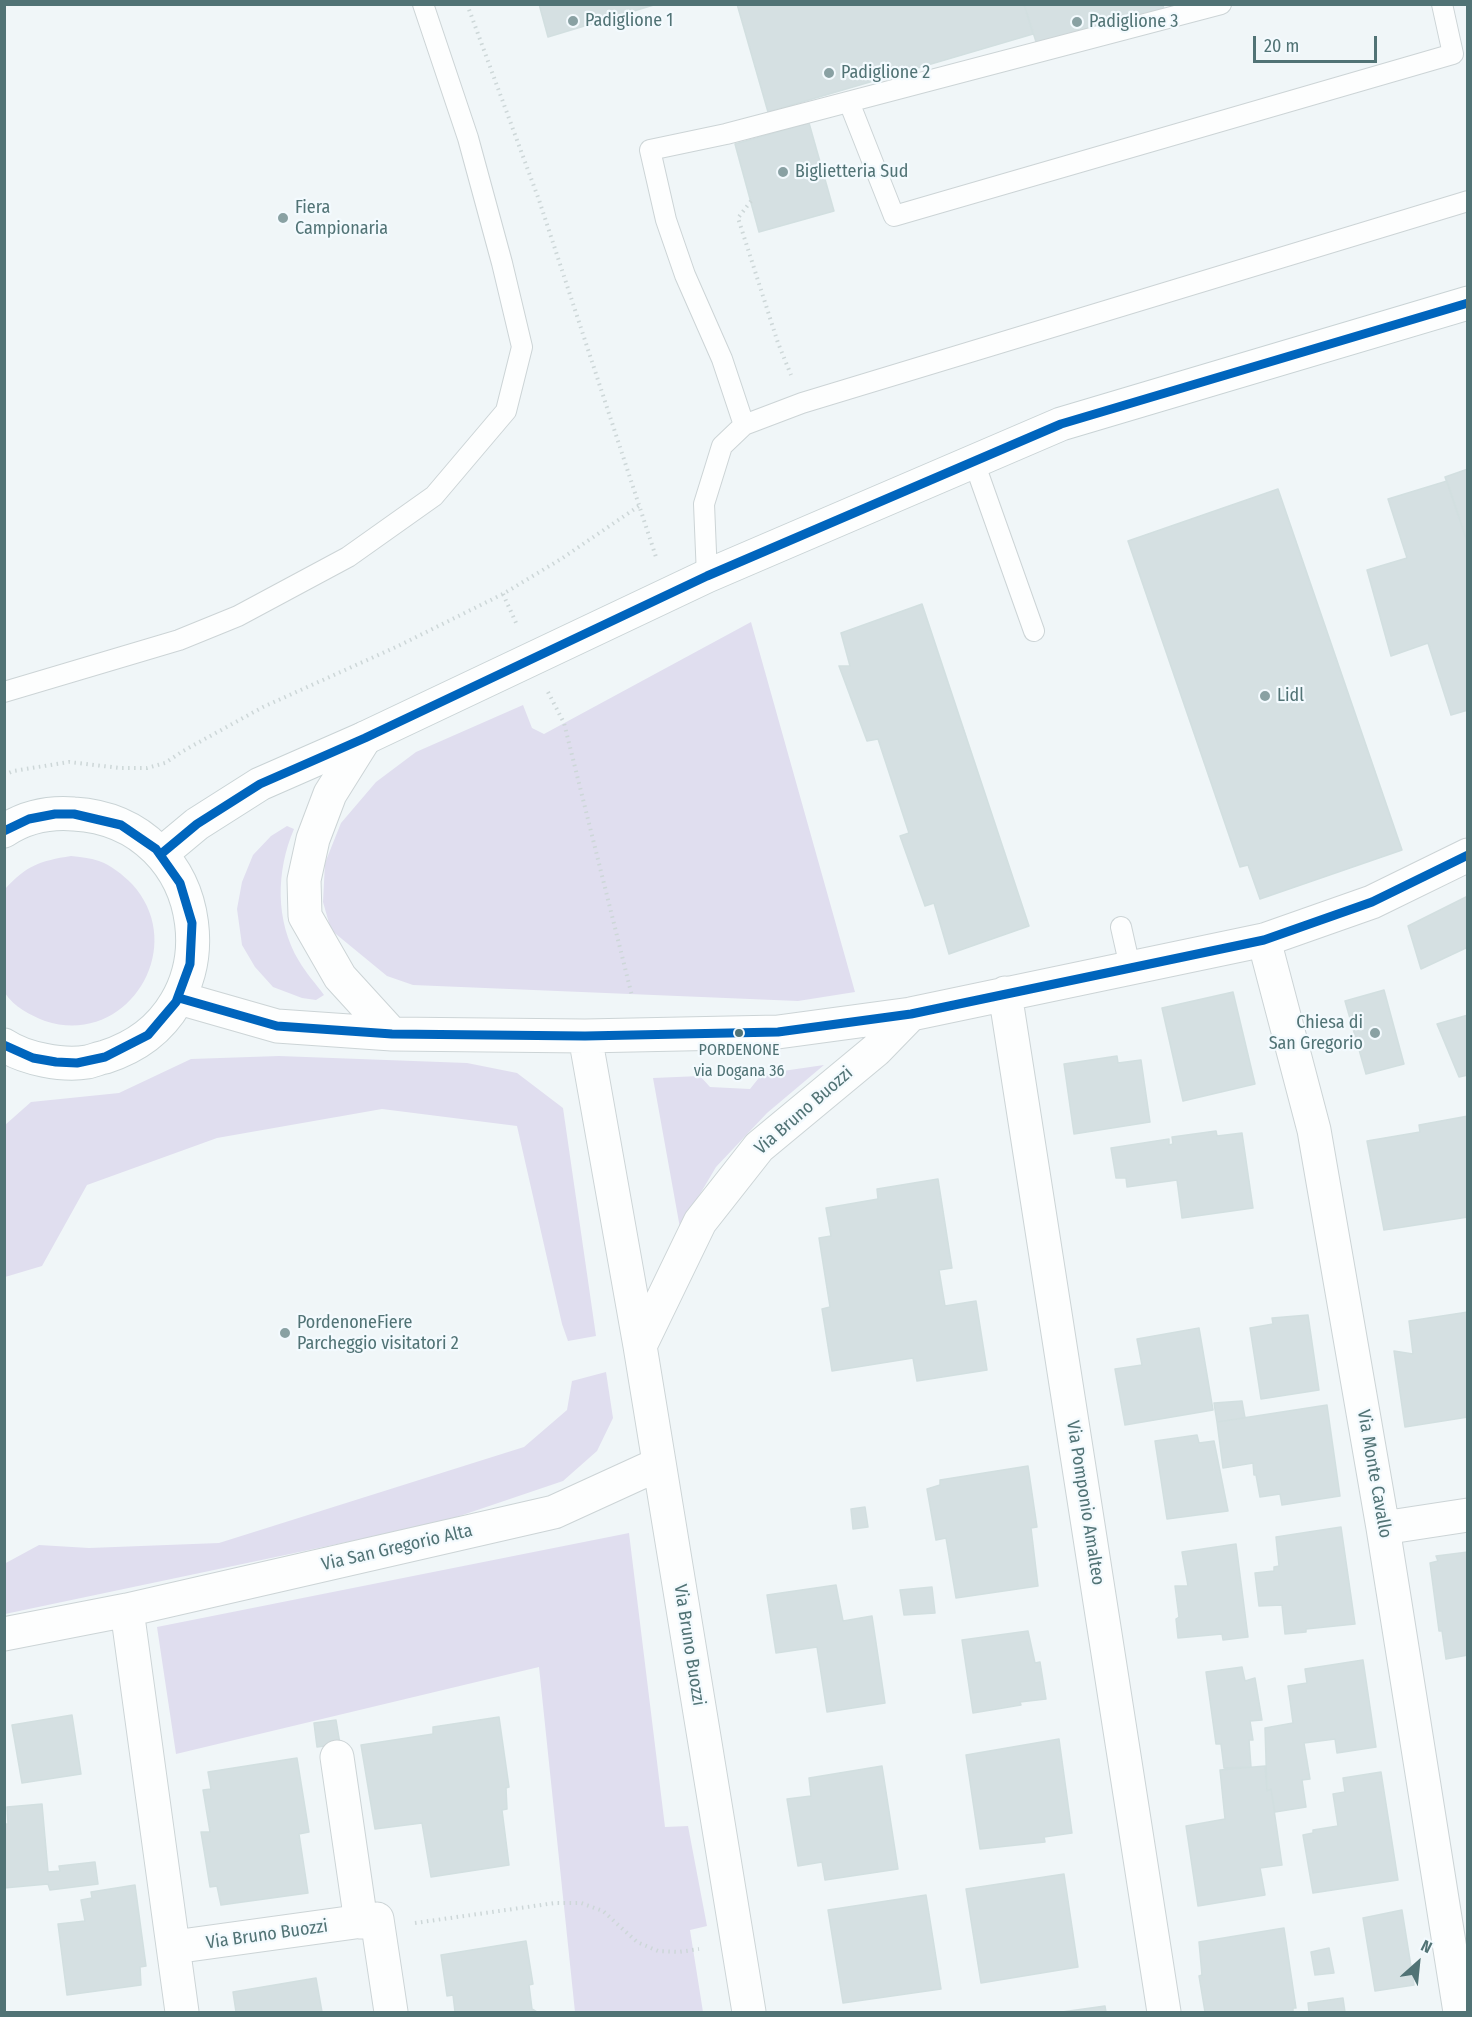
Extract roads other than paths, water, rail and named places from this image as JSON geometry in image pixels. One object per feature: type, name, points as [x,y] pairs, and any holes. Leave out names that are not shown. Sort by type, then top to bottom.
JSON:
[{"type":"street","points":[[161,854],[197,824],[260,784],[365,738],[707,576],[1061,424],[1467,303]]},
{"type":"street","points":[[365,738],[330,794],[313,839],[304,880],[305,916],[340,977],[392,1035]]},
{"type":"street","points":[[4,831],[17,822],[55,813],[94,815],[130,829],[161,854],[182,886],[193,923],[192,962],[178,998],[155,1028],[123,1051],[87,1062],[48,1062],[7,1052]]},
{"type":"street","points":[[178,998],[277,1026],[392,1035],[585,1036],[778,1032],[912,1014],[1264,940],[1372,902],[1467,855]]},
{"type":"street","name":"Via Monte Cavallo","points":[[1264,940],[1314,1130],[1383,1528],[1457,1928],[1460,2013]]},
{"type":"street","name":"Via Pomponio Amalteo","points":[[1005,993],[1164,2013]]},
{"type":"street","name":"Via Bruno Buozzi","points":[[640,1346],[700,1222],[759,1147],[876,1050],[912,1014]]},
{"type":"street","name":"Via Bruno Buozzi","points":[[585,1036],[640,1346],[749,2013]]},
{"type":"street","name":"Via San Gregorio Alta","points":[[4,1634],[127,1610],[555,1512],[659,1464]]},
{"type":"street","points":[[1383,1528],[1467,1515]]},
{"type":"street","points":[[127,1610],[182,2013]]},
{"type":"street","points":[[337,1757],[370,1925],[391,2013]]},
{"type":"street","name":"Via Bruno Buozzi","points":[[174,1947],[370,1925]]},
{"type":"lane","points":[[4,692],[179,640],[238,616],[348,557],[435,496],[506,411],[522,347],[468,138],[423,4]]},
{"type":"lane","points":[[744,424],[722,359],[685,275],[666,220],[650,150],[726,134],[1221,4]]},
{"type":"lane","points":[[849,102],[894,216],[1453,54],[1442,4]]},
{"type":"lane","points":[[707,576],[704,504],[722,446],[744,424],[802,403],[1467,201]]},
{"type":"lane","points":[[974,462],[1034,630]]},
{"type":"lane","points":[[1121,927],[1130,967]]},
{"type":"place","name":"Padiglione 1","points":[[573,21]]},
{"type":"place","name":"Padiglione 3","points":[[1077,22]]},
{"type":"place","name":"Padiglione 2","points":[[829,73]]},
{"type":"place","name":"Biglietteria Sud","points":[[783,172]]},
{"type":"place","name":"Fiera Campionaria","points":[[283,218]]},
{"type":"place","name":"Lidl","points":[[1265,696]]},
{"type":"place","name":"PORDENONE via Dogana 36","points":[[739,1033]]},
{"type":"place","name":"Chiesa di San Gregorio","points":[[1375,1033]]},
{"type":"place","name":"PordenoneFiere Parcheggio visitatori 2","points":[[285,1333]]}]
